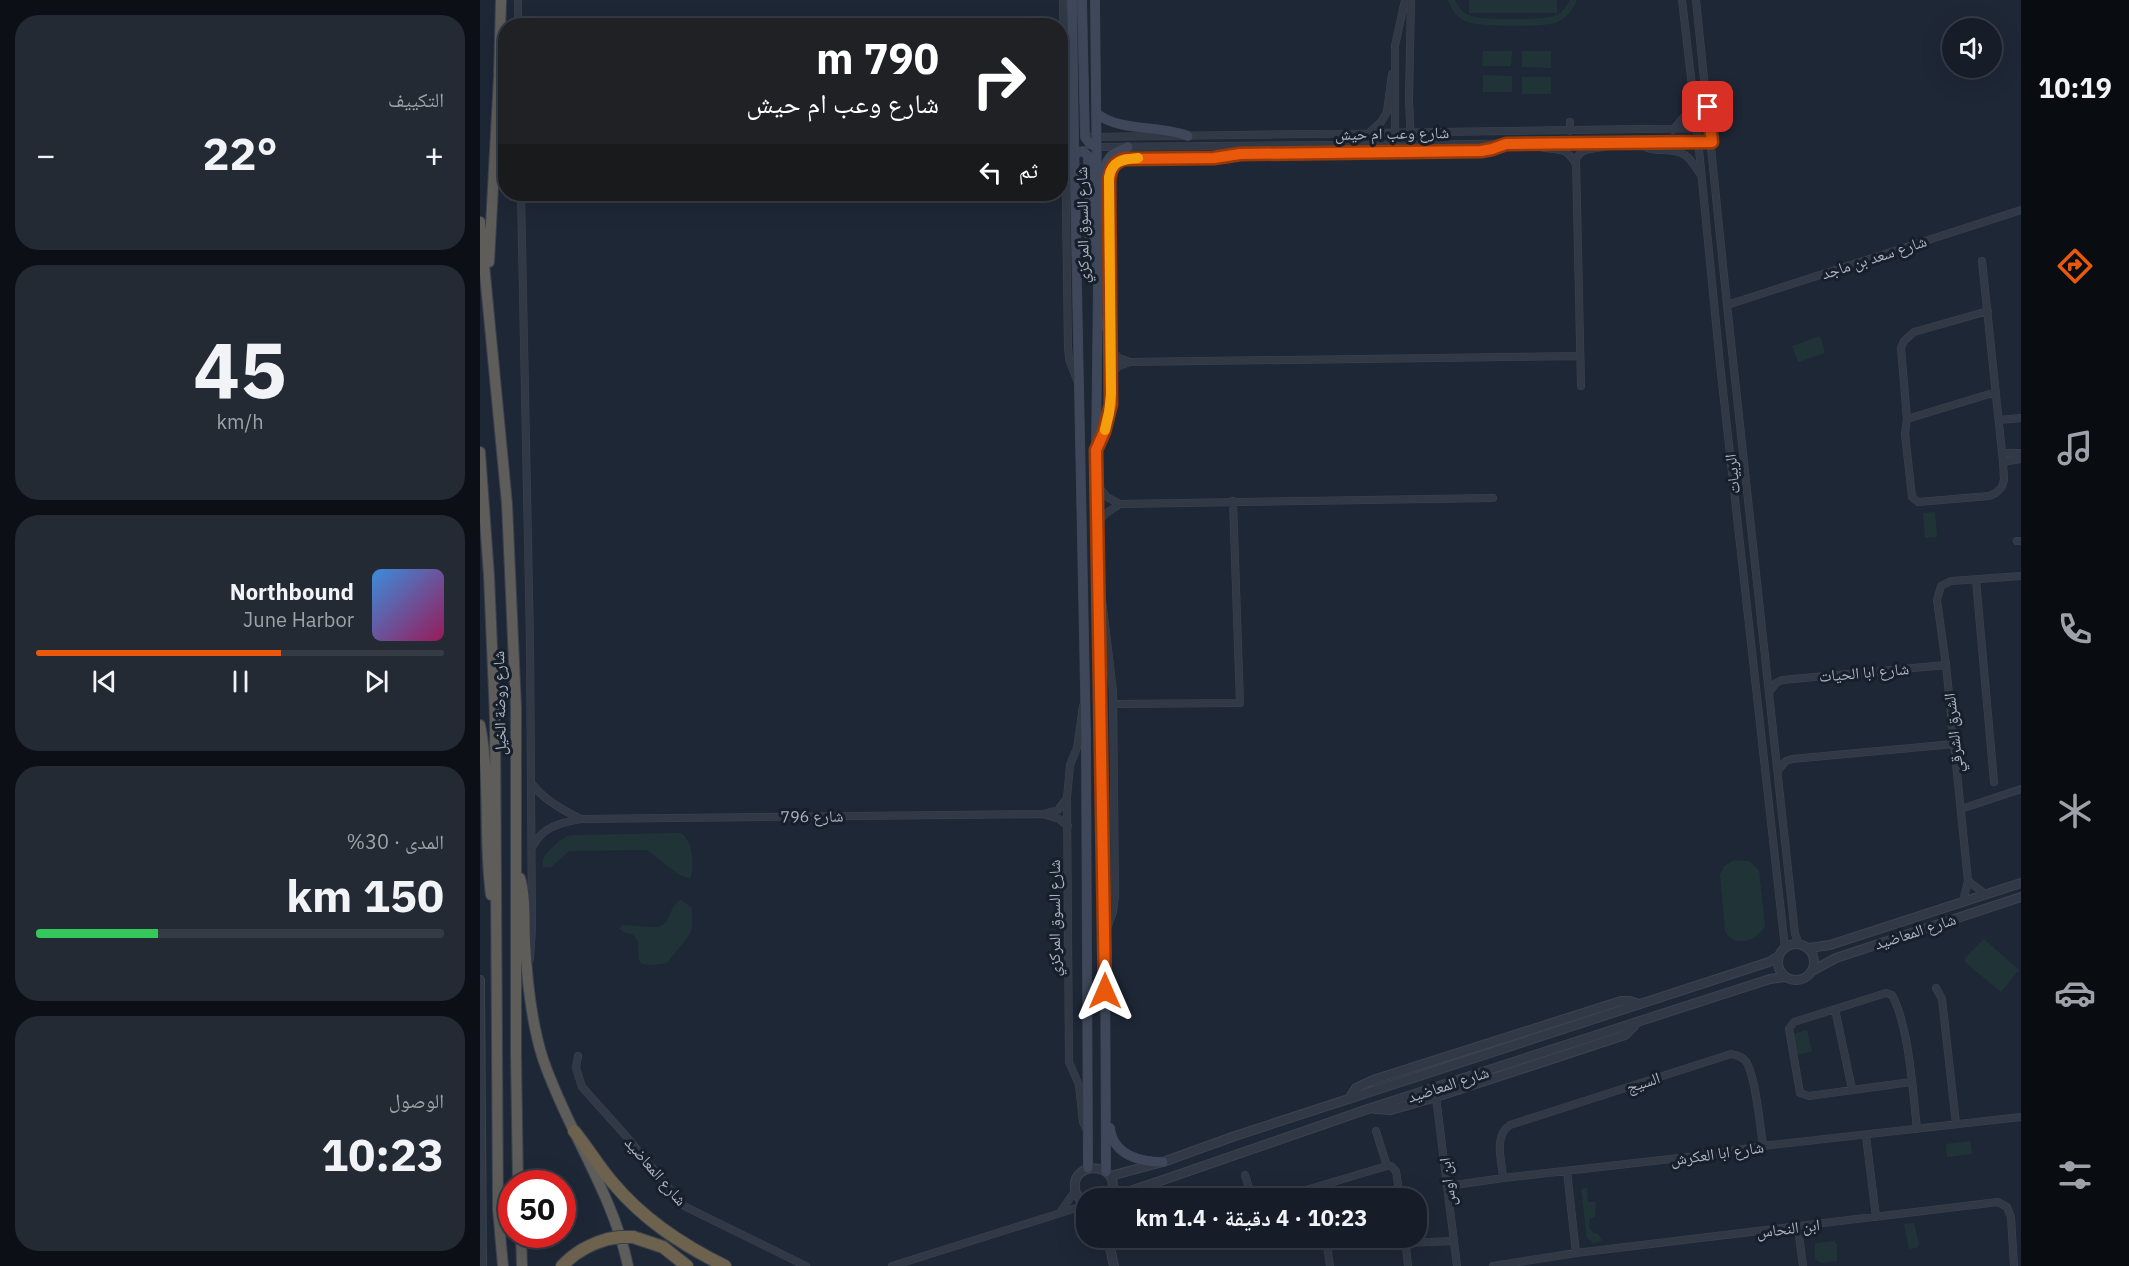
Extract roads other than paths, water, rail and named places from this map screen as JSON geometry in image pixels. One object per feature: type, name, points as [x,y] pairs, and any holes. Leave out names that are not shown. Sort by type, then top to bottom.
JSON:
[{"type":"highway","points":[[501,0],[501,18]]},
{"type":"highway","points":[[487,301],[498,95]]},
{"type":"highway","name":"شارع روضة الخيل","points":[[480,222],[507,504],[516,707],[518,1170]]},
{"type":"highway","name":"شارع روضة الخيل","points":[[480,452],[495,706],[498,1210],[503,1266]]},
{"type":"highway","points":[[480,725],[486,760],[489,875],[497,921]]},
{"type":"highway","points":[[515,864],[523,894],[528,975],[535,1031],[555,1089],[613,1216],[628,1266]]},
{"type":"highway","points":[[574,1131],[611,1181],[648,1218],[687,1246],[725,1266]]},
{"type":"highway","points":[[562,1266],[579,1251],[593,1243],[620,1237],[633,1237],[663,1246],[687,1266]]},
{"type":"highway","points":[[521,1248],[522,1266]]},
{"type":"main road","name":"شارع السوق المركزي","points":[[1072,0],[1085,698],[1090,1137],[1088,1168]]},
{"type":"main road","points":[[1082,0],[1085,137],[1090,144],[1097,147]]},
{"type":"main road","name":"شارع السوق المركزي","points":[[1095,0],[1098,252],[1096,450],[1108,1174]]},
{"type":"main road","points":[[1096,112],[1110,122],[1166,129],[1188,136]]},
{"type":"main road","points":[[1098,252],[1104,233],[1105,169],[1112,156],[1128,147]]},
{"type":"main road","points":[[1074,154],[1084,151],[1088,158],[1090,264],[1092,274],[1098,283]]},
{"type":"main road","points":[[1098,318],[1111,332]]},
{"type":"main road","points":[[1107,1084],[1111,1133],[1118,1147],[1140,1160],[1163,1162]]},
{"type":"street","points":[[518,0],[518,18]]},
{"type":"street","name":"شارع السوق المركزي","points":[[1064,0],[1064,18]]},
{"type":"street","points":[[1394,144],[1395,39],[1405,0]]},
{"type":"street","points":[[1411,0],[1409,88],[1411,144]]},
{"type":"street","name":"الربيات","points":[[1682,0],[1785,948]]},
{"type":"street","name":"الربيات","points":[[1696,0],[1766,670],[1795,934],[1799,944]]},
{"type":"street","points":[[1370,133],[1387,112],[1390,79],[1395,63]]},
{"type":"street","points":[[1673,130],[1687,113],[1692,89]]},
{"type":"street","points":[[1570,122],[1570,131]]},
{"type":"street","name":"شارع وعب ام حيش","points":[[1074,137],[1711,128]]},
{"type":"street","points":[[1581,386],[1577,157],[1583,150],[1606,147],[1613,142]]},
{"type":"street","points":[[1638,142],[1652,150],[1684,154],[1702,176]]},
{"type":"street","name":"شارع وعب ام حيش","points":[[1097,147],[1712,142]]},
{"type":"street","points":[[1293,153],[1304,144]]},
{"type":"street","name":"شارع وعب ام حيش","points":[[1115,164],[1125,159],[1214,158],[1240,154],[1481,151],[1506,144]]},
{"type":"street","points":[[1532,144],[1565,152],[1572,157],[1576,165]]},
{"type":"street","points":[[1138,146],[1160,158]]},
{"type":"street","name":"شارع السوق المركزي","points":[[1096,450],[1109,413],[1111,332],[1109,182],[1115,164]]},
{"type":"street","name":"شارع روضة الخيل","points":[[521,201],[532,783],[532,928],[528,975]]},
{"type":"street","name":"شارع السوق المركزي","points":[[1066,201],[1068,347],[1070,362],[1079,386]]},
{"type":"street","name":"شارع سعد بن ماجد","points":[[1727,304],[2021,210]]},
{"type":"street","points":[[1982,261],[1988,311],[1999,420],[2004,480],[2002,487],[1989,496],[1920,503],[1912,497],[1905,434],[1907,419],[1901,348],[1904,341],[1914,332],[1988,311]]},
{"type":"street","points":[[1111,350],[1119,358],[1130,362]]},
{"type":"street","points":[[1111,374],[1119,366],[1130,362],[1580,356]]},
{"type":"street","points":[[1907,419],[1996,392]]},
{"type":"street","points":[[1999,420],[2021,418]]},
{"type":"street","points":[[2002,453],[2021,453]]},
{"type":"street","points":[[2003,462],[2021,459]]},
{"type":"street","points":[[1097,485],[1107,496],[1120,504]]},
{"type":"street","points":[[1097,523],[1105,514],[1120,504],[1493,498]]},
{"type":"street","points":[[1113,704],[1240,703],[1233,501]]},
{"type":"street","points":[[1995,782],[1976,580],[2021,576]]},
{"type":"street","name":"الشرق الشرقي","points":[[1963,902],[1968,881],[1946,665],[1937,600],[1941,586],[1951,581],[1976,580]]},
{"type":"street","name":"شارع السوق المركزي","points":[[1098,581],[1104,615],[1113,704],[1115,896],[1111,919],[1105,934]]},
{"type":"street","name":"شارع ابا الحيات","points":[[1782,680],[1946,665]]},
{"type":"street","points":[[1766,670],[1782,680]]},
{"type":"street","points":[[1769,693],[1776,683],[1782,680]]},
{"type":"street","name":"شارع السوق المركزي","points":[[1085,698],[1081,711],[1077,748],[1070,765],[1067,798],[1069,1062],[1079,1085],[1083,1122],[1090,1137]]},
{"type":"street","points":[[1778,770],[1786,761],[1792,759],[1954,744]]},
{"type":"street","points":[[1776,751],[1785,758],[1792,759]]},
{"type":"street","points":[[532,783],[537,790],[562,809],[581,819]]},
{"type":"street","points":[[1960,809],[2021,789]]},
{"type":"street","points":[[1043,814],[1058,810],[1067,798]]},
{"type":"street","name":"شارع 796","points":[[531,848],[536,839],[549,827],[581,819],[1043,814],[1059,819],[1068,826]]},
{"type":"street","points":[[1968,881],[1985,894]]},
{"type":"street","name":"شارع المعاضيد","points":[[1809,948],[1830,945],[2021,883]]},
{"type":"street","name":"شارع المعاضيد","points":[[1812,971],[1836,958],[2021,897]]},
{"type":"street","points":[[1799,944],[1809,948],[1814,959],[1812,971],[1808,976],[1797,980],[1785,977],[1778,967],[1779,956],[1785,948],[1799,944]]},
{"type":"street","name":"شارع المعاضيد","points":[[1108,1174],[1163,1162],[1769,962],[1779,956]]},
{"type":"street","name":"شارع المعاضيد","points":[[1139,1188],[1368,1109],[1770,979],[1785,977]]},
{"type":"street","points":[[480,981],[482,1266]]},
{"type":"street","points":[[1936,988],[1942,999],[1956,1124]]},
{"type":"street","points":[[1911,1082],[1809,1096],[1800,1093],[1789,1029],[1794,1022],[1886,993],[1892,995],[1906,1042],[1917,1129]]},
{"type":"street","points":[[1349,1099],[1356,1088],[1367,1082],[1621,1001],[1639,1004]]},
{"type":"street","points":[[1835,1009],[1852,1089]]},
{"type":"street","points":[[1368,1109],[1391,1110],[1436,1097],[1624,1035],[1636,1023]]},
{"type":"street","points":[[1514,1046],[1522,1032]]},
{"type":"street","name":"السيج","points":[[1503,1178],[1500,1140],[1503,1131],[1510,1125],[1731,1054],[1742,1058],[1748,1065],[1756,1098],[1763,1146]]},
{"type":"street","name":"شارع المعاضيد","points":[[578,1056],[576,1068],[582,1087],[684,1206],[806,1266]]},
{"type":"street","name":"ابن اوس","points":[[1436,1097],[1457,1266]]},
{"type":"street","name":"شارع ابا العكرش","points":[[1448,1186],[1763,1146],[2021,1117]]},
{"type":"street","points":[[1376,1131],[1387,1166]]},
{"type":"street","points":[[1866,1136],[1876,1217]]},
{"type":"street","points":[[1313,1188],[1391,1166],[1396,1171],[1399,1188]]},
{"type":"street","points":[[1076,1194],[1075,1185],[1079,1175],[1088,1168],[1098,1168],[1108,1174],[1112,1188]]},
{"type":"street","points":[[1567,1171],[1576,1253]]},
{"type":"street","points":[[1245,1175],[1249,1188]]},
{"type":"street","points":[[1148,1188],[1163,1180]]},
{"type":"street","points":[[1060,1211],[1075,1191]]},
{"type":"street","name":"ابن النحاس","points":[[1493,1266],[1576,1253],[1998,1202],[2007,1207],[2011,1217],[2014,1266]]},
{"type":"street","points":[[892,1266],[1076,1207]]},
{"type":"street","points":[[1798,1227],[1803,1266]]},
{"type":"street","points":[[1427,1240],[1454,1241]]},
{"type":"street","points":[[1111,1248],[1114,1266]]},
{"type":"street","points":[[1327,1248],[1330,1266]]},
{"type":"street","points":[[1407,1248],[1408,1266]]}]
